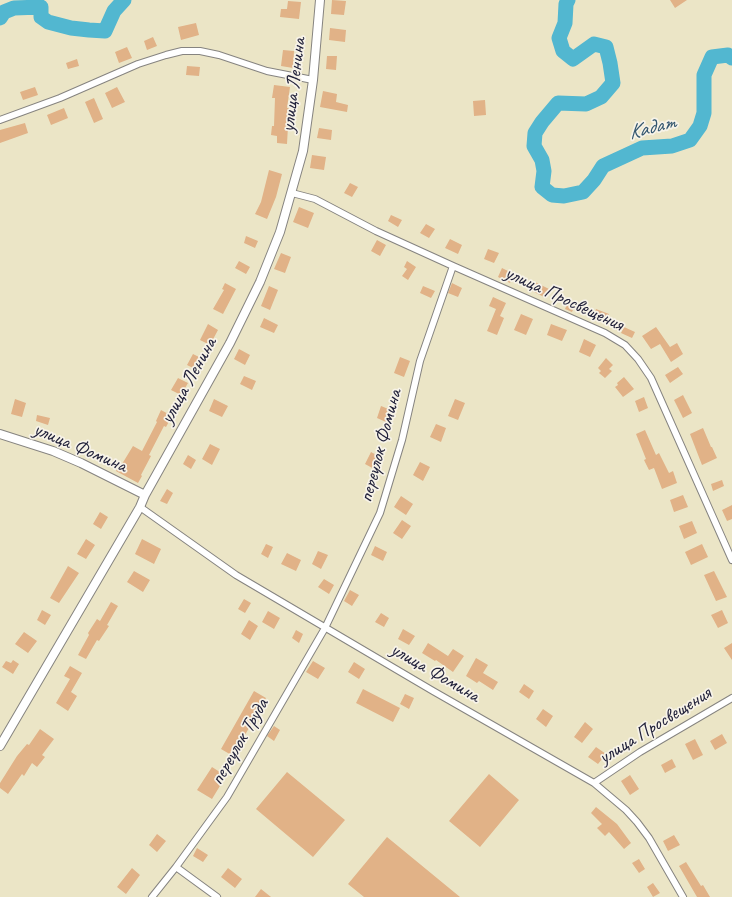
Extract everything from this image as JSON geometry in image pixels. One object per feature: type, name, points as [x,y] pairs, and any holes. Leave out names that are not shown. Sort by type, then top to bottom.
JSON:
[{"type":"street","name":"улица Ленина","points":[[0,746],[140,507],[237,329],[260,282],[280,232],[292,192],[302,150],[313,80],[320,0]]},
{"type":"street","points":[[0,120],[60,98],[138,64],[182,51],[200,51],[219,55],[267,71],[313,80]]},
{"type":"street","name":"улица Просвещения","points":[[292,192],[315,199],[376,230],[605,334],[625,345],[638,359],[651,378],[732,560]]},
{"type":"street","name":"переулок Фомина","points":[[325,628],[380,513],[402,440],[420,361],[453,266]]},
{"type":"street","name":"улица Фомина","points":[[0,434],[53,451],[81,463],[145,496]]},
{"type":"street","name":"улица Фомина","points":[[140,507],[236,575],[433,691],[594,783],[626,810],[637,822],[649,838],[684,897]]},
{"type":"street","name":"переулок Труда","points":[[152,897],[227,797],[325,628]]},
{"type":"street","name":"улица Просвещения","points":[[594,783],[640,752],[732,698]]},
{"type":"street","points":[[176,867],[217,897]]},
{"type":"building","points":[[332,0],[346,1],[344,15],[331,14]]},
{"type":"building","points":[[670,0],[687,0],[675,8]]},
{"type":"building","points":[[288,1],[301,2],[299,19],[280,17],[281,9],[287,9]]},
{"type":"building","points":[[196,23],[199,35],[181,40],[178,27]]},
{"type":"building","points":[[330,28],[346,30],[345,42],[329,40]]},
{"type":"building","points":[[153,37],[157,46],[147,50],[144,41]]},
{"type":"building","points":[[127,47],[132,58],[119,63],[115,52]]},
{"type":"building","points":[[283,50],[294,51],[293,68],[281,66]]},
{"type":"building","points":[[327,56],[337,56],[336,70],[326,69]]},
{"type":"building","points":[[77,59],[79,66],[68,69],[66,63]]},
{"type":"building","points":[[187,66],[200,67],[199,76],[186,75]]},
{"type":"building","points":[[274,85],[290,87],[287,108],[289,108],[287,144],[277,143],[277,136],[271,135],[272,126],[274,126],[275,98],[272,98]]},
{"type":"building","points":[[35,87],[38,95],[23,100],[20,92]]},
{"type":"building","points":[[117,87],[125,102],[112,108],[105,93]]},
{"type":"building","points":[[323,91],[337,94],[336,102],[348,105],[347,112],[320,107]]},
{"type":"building","points":[[94,98],[103,119],[94,123],[85,102]]},
{"type":"building","points":[[485,100],[486,115],[474,116],[473,101]]},
{"type":"building","points":[[64,108],[68,118],[51,125],[47,115]]},
{"type":"building","points":[[25,123],[28,133],[0,143],[0,130]]},
{"type":"building","points":[[319,128],[332,130],[331,140],[317,138]]},
{"type":"building","points":[[312,155],[326,157],[324,170],[310,168]]},
{"type":"building","points":[[269,170],[282,174],[276,197],[267,219],[255,214],[261,202]]},
{"type":"building","points":[[350,183],[358,187],[352,197],[344,193]]},
{"type":"building","points":[[299,207],[314,213],[308,228],[293,222]]},
{"type":"building","points":[[391,215],[402,220],[398,227],[388,221]]},
{"type":"building","points":[[426,224],[435,229],[429,238],[420,233]]},
{"type":"building","points":[[246,236],[258,241],[255,248],[244,243]]},
{"type":"building","points":[[450,239],[462,245],[458,254],[445,248]]},
{"type":"building","points":[[377,240],[386,245],[380,256],[371,251]]},
{"type":"building","points":[[488,249],[499,253],[494,263],[484,259]]},
{"type":"building","points":[[281,253],[291,257],[285,273],[274,269]]},
{"type":"building","points":[[239,261],[250,267],[246,274],[235,268]]},
{"type":"building","points":[[407,261],[416,267],[408,280],[402,276],[407,269],[404,267]]},
{"type":"building","points":[[502,268],[514,274],[510,283],[498,277]]},
{"type":"building","points":[[535,282],[551,290],[546,298],[530,290]]},
{"type":"building","points":[[225,283],[236,289],[223,314],[213,309],[224,290],[222,289]]},
{"type":"building","points":[[452,283],[462,288],[458,297],[448,293]]},
{"type":"building","points":[[269,286],[278,290],[270,310],[261,306]]},
{"type":"building","points":[[423,286],[435,291],[431,298],[420,293]]},
{"type":"building","points":[[493,297],[506,303],[500,316],[504,318],[497,335],[487,331],[496,309],[489,306]]},
{"type":"building","points":[[569,300],[576,303],[572,312],[565,309]]},
{"type":"building","points":[[596,309],[609,314],[606,323],[593,318]]},
{"type":"building","points":[[521,314],[533,319],[526,335],[514,330]]},
{"type":"building","points":[[264,318],[278,325],[274,333],[260,327]]},
{"type":"building","points":[[208,324],[218,330],[210,345],[200,340]]},
{"type":"building","points":[[551,324],[567,330],[562,341],[547,335]]},
{"type":"building","points":[[624,327],[635,332],[632,338],[621,333]]},
{"type":"building","points":[[656,327],[670,347],[677,343],[683,354],[671,362],[660,344],[651,349],[642,336]]},
{"type":"building","points":[[584,339],[596,345],[590,357],[579,352]]},
{"type":"building","points":[[239,349],[250,355],[245,365],[234,359]]},
{"type":"building","points":[[193,354],[199,357],[193,368],[187,365]]},
{"type":"building","points":[[400,357],[410,361],[404,377],[394,373]]},
{"type":"building","points":[[606,358],[613,365],[609,369],[612,371],[605,378],[599,373],[601,371],[598,368]]},
{"type":"building","points":[[678,367],[683,374],[670,383],[665,375]]},
{"type":"building","points":[[244,376],[256,381],[252,390],[240,384]]},
{"type":"building","points":[[624,377],[634,389],[623,397],[615,387]]},
{"type":"building","points":[[178,378],[188,383],[181,395],[171,390]]},
{"type":"building","points":[[683,395],[692,413],[683,418],[674,400]]},
{"type":"building","points":[[644,397],[648,408],[639,412],[635,401]]},
{"type":"building","points":[[15,399],[26,403],[22,417],[11,414]]},
{"type":"building","points":[[214,399],[228,406],[222,417],[209,411]]},
{"type":"building","points":[[455,399],[465,403],[458,420],[448,416]]},
{"type":"building","points":[[381,406],[391,410],[386,422],[377,418]]},
{"type":"building","points":[[161,410],[172,416],[166,427],[164,426],[149,455],[151,456],[138,483],[116,471],[133,446],[142,451],[157,422],[156,421]]},
{"type":"building","points":[[37,415],[50,418],[48,425],[36,421]]},
{"type":"building","points":[[436,424],[446,428],[441,442],[430,437]]},
{"type":"building","points":[[703,428],[717,458],[702,465],[690,434]]},
{"type":"building","points":[[645,430],[656,455],[659,453],[669,473],[673,471],[677,483],[662,489],[654,468],[649,470],[644,460],[646,459],[636,434]]},
{"type":"building","points":[[210,444],[220,449],[212,465],[202,459]]},
{"type":"building","points":[[371,452],[382,458],[376,470],[365,464]]},
{"type":"building","points":[[188,455],[196,460],[191,469],[183,464]]},
{"type":"building","points":[[420,462],[430,467],[423,481],[413,475]]},
{"type":"building","points":[[722,480],[724,486],[713,491],[711,484]]},
{"type":"building","points":[[167,489],[173,493],[167,504],[160,501]]},
{"type":"building","points":[[683,495],[688,507],[674,512],[670,500]]},
{"type":"building","points":[[401,496],[413,504],[406,515],[394,507]]},
{"type":"building","points":[[732,505],[732,519],[727,521],[722,510]]},
{"type":"building","points":[[100,512],[108,517],[101,529],[93,524]]},
{"type":"building","points":[[402,520],[411,526],[402,539],[393,533]]},
{"type":"building","points":[[692,521],[697,533],[684,539],[679,526]]},
{"type":"building","points":[[86,539],[95,545],[86,559],[77,554]]},
{"type":"building","points":[[142,539],[161,549],[154,564],[135,554]]},
{"type":"building","points":[[266,544],[273,547],[268,558],[261,554]]},
{"type":"building","points":[[702,544],[708,557],[691,565],[685,552]]},
{"type":"building","points":[[375,546],[387,552],[383,561],[371,555]]},
{"type":"building","points":[[318,551],[328,555],[321,569],[312,564]]},
{"type":"building","points":[[287,553],[301,560],[296,571],[281,564]]},
{"type":"building","points":[[68,566],[79,573],[59,603],[50,598]]},
{"type":"building","points":[[134,571],[150,580],[143,592],[127,582]]},
{"type":"building","points":[[714,571],[727,597],[716,601],[704,575]]},
{"type":"building","points":[[324,579],[334,585],[329,594],[318,587]]},
{"type":"building","points":[[350,590],[359,595],[352,606],[344,601]]},
{"type":"building","points":[[244,599],[251,603],[245,613],[238,609]]},
{"type":"building","points":[[111,602],[118,606],[107,625],[109,626],[99,641],[97,640],[86,659],[78,655],[89,635],[88,633],[97,619],[100,621]]},
{"type":"building","points":[[42,610],[51,615],[45,625],[37,620]]},
{"type":"building","points":[[722,610],[728,623],[718,628],[711,615]]},
{"type":"building","points":[[268,611],[280,618],[274,629],[262,622]]},
{"type":"building","points":[[381,613],[389,618],[384,627],[375,622]]},
{"type":"building","points":[[249,620],[258,626],[250,640],[241,634]]},
{"type":"building","points":[[403,629],[415,636],[409,645],[398,639]]},
{"type":"building","points":[[296,630],[303,634],[299,643],[292,638]]},
{"type":"building","points":[[24,632],[37,641],[28,653],[15,644]]},
{"type":"building","points":[[428,643],[448,656],[453,649],[464,656],[453,672],[436,660],[435,661],[422,653]]},
{"type":"building","points":[[732,643],[732,660],[724,648]]},
{"type":"building","points":[[476,658],[488,665],[483,673],[498,682],[493,690],[479,681],[477,683],[466,676]]},
{"type":"building","points":[[13,660],[19,664],[13,674],[2,667],[6,661],[11,663]]},
{"type":"building","points":[[313,661],[325,668],[318,679],[306,672]]},
{"type":"building","points":[[354,662],[365,669],[359,679],[348,672]]},
{"type":"building","points":[[70,666],[82,673],[71,692],[77,696],[68,711],[56,703],[70,679],[64,676]]},
{"type":"building","points":[[524,684],[534,691],[529,699],[519,692]]},
{"type":"building","points":[[363,689],[400,708],[393,722],[356,703]]},
{"type":"building","points":[[254,691],[266,698],[233,756],[221,749]]},
{"type":"building","points":[[405,694],[414,698],[409,709],[400,704]]},
{"type":"building","points":[[543,709],[553,716],[546,727],[536,719]]},
{"type":"building","points":[[585,722],[593,729],[582,743],[574,737]]},
{"type":"building","points":[[274,726],[280,730],[274,741],[267,736]]},
{"type":"building","points":[[40,729],[54,739],[42,755],[45,757],[37,767],[32,763],[24,776],[22,774],[8,794],[0,788],[0,783],[17,756],[27,744],[29,745]]},
{"type":"building","points":[[722,734],[727,743],[715,750],[710,741]]},
{"type":"building","points":[[695,739],[703,755],[693,760],[685,744]]},
{"type":"building","points":[[596,747],[606,754],[598,764],[588,757]]},
{"type":"building","points":[[672,759],[676,767],[665,773],[661,765]]},
{"type":"building","points":[[212,767],[226,776],[212,799],[197,790]]},
{"type":"building","points":[[287,772],[345,820],[313,857],[256,809]]},
{"type":"building","points":[[489,774],[519,800],[480,847],[449,821]]},
{"type":"building","points":[[630,775],[639,789],[630,795],[621,781]]},
{"type":"building","points":[[596,807],[617,824],[631,843],[624,849],[609,832],[605,836],[597,828],[602,824],[591,813]]},
{"type":"building","points":[[157,834],[166,841],[157,852],[149,845]]},
{"type":"building","points":[[674,835],[680,845],[668,851],[663,841]]},
{"type":"building","points":[[387,837],[460,897],[364,897],[348,884]]},
{"type":"building","points":[[197,848],[208,855],[203,862],[193,856]]},
{"type":"building","points":[[639,859],[645,869],[639,873],[632,863]]},
{"type":"building","points":[[686,862],[701,886],[703,885],[710,897],[697,897],[679,866]]},
{"type":"building","points":[[132,868],[140,875],[126,894],[117,887]]},
{"type":"building","points":[[228,868],[242,879],[235,888],[221,877]]},
{"type":"building","points":[[653,883],[660,893],[653,897],[647,887]]},
{"type":"building","points":[[261,889],[271,897],[255,897]]},
{"type":"waterway","points":[[0,18],[4,12],[14,8],[41,7],[41,17],[48,22],[71,28],[105,31],[114,11],[124,0]]},
{"type":"waterway","name":"Кадат","points":[[568,0],[566,4],[565,23],[559,38],[563,51],[573,59],[594,44],[606,47],[613,83],[601,97],[586,104],[558,103],[535,133],[534,146],[542,160],[544,171],[542,187],[552,195],[564,196],[583,192],[594,180],[603,166],[642,148],[672,146],[690,140],[700,126],[704,113],[704,75],[712,57],[728,55],[732,58]]}]
